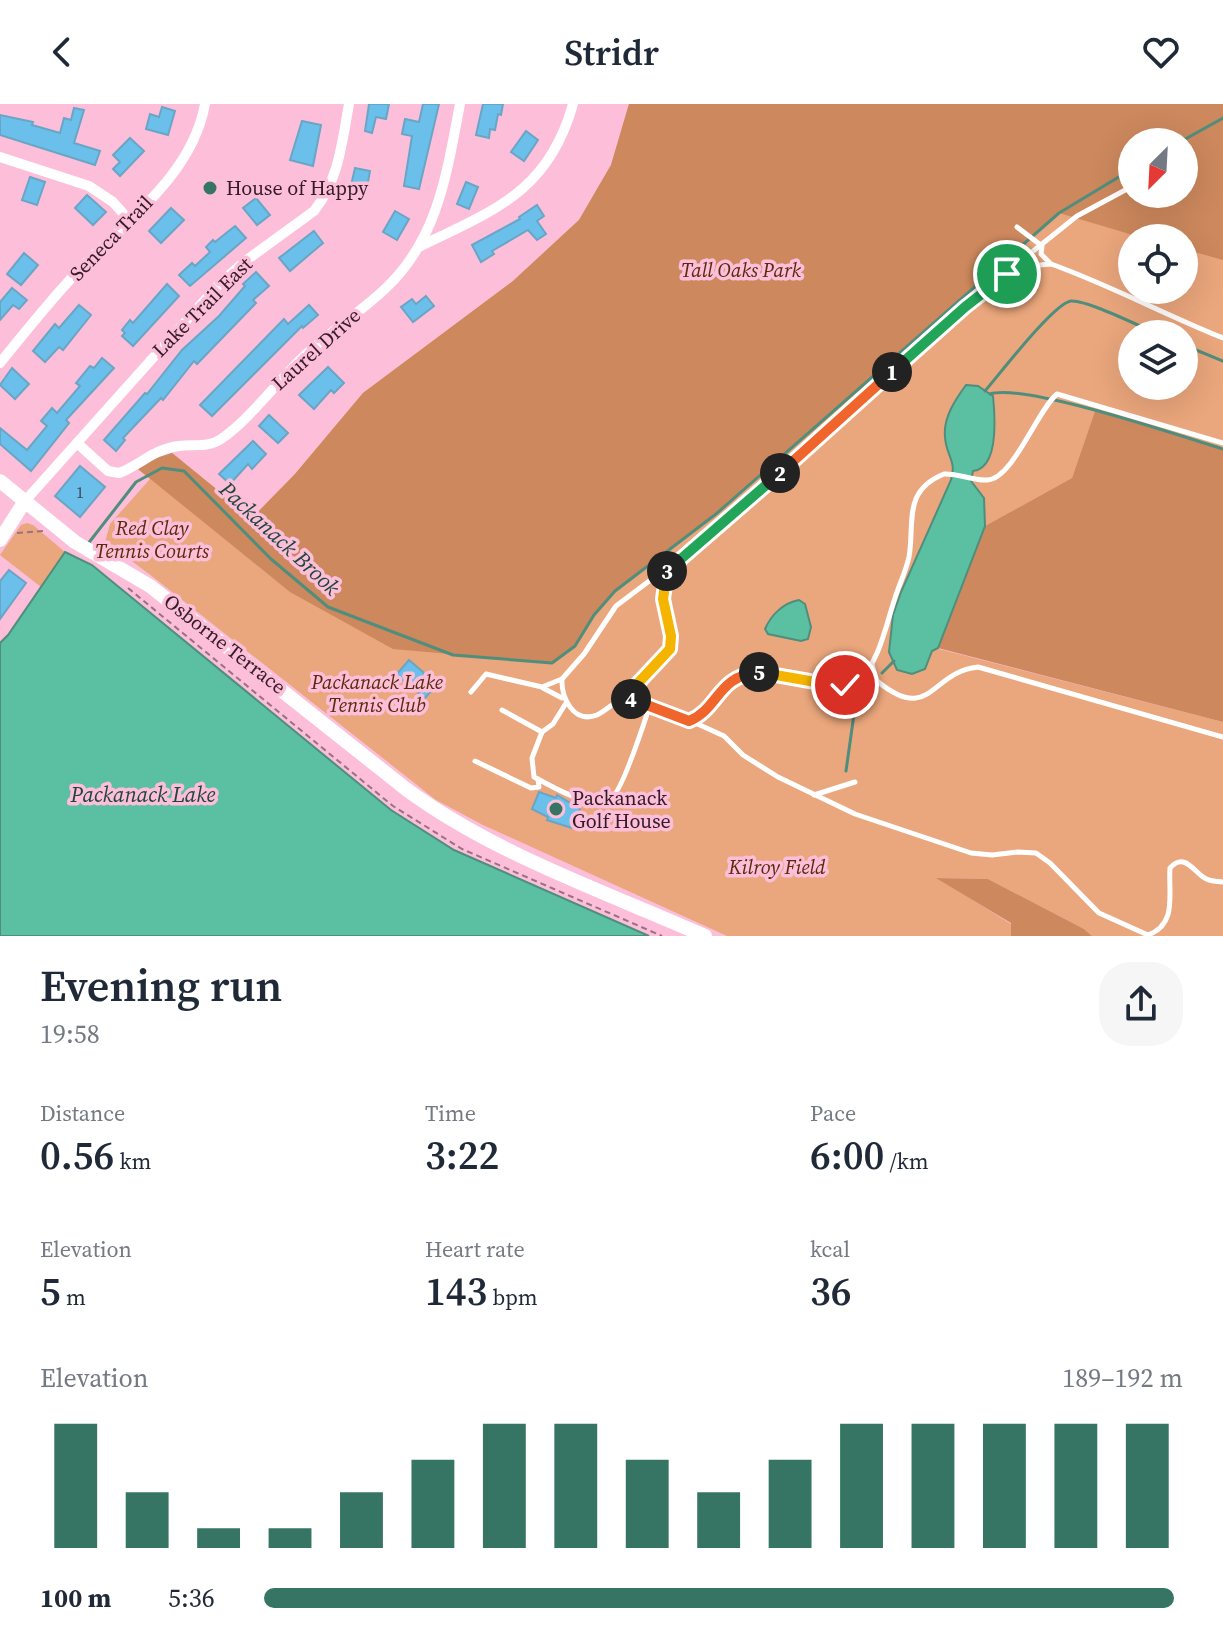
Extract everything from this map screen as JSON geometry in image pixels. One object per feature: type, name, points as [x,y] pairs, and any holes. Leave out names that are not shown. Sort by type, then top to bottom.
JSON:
[{"type":"street","name":"Seneca Trail","points":[[0,363],[79,270],[182,163],[199,130],[205,104]]},
{"type":"street","name":"Lake Trail East","points":[[25,501],[219,284],[244,262],[304,220],[323,200],[335,175],[349,104]]},
{"type":"street","name":"Laurel Drive","points":[[77,443],[114,474],[165,448],[204,446],[220,439],[304,356],[386,288],[420,247],[440,201],[460,104]]},
{"type":"street","points":[[420,247],[504,205],[529,184],[552,156],[573,104]]},
{"type":"street","points":[[0,171],[2,158],[89,186],[113,202],[129,220]]},
{"type":"street","name":"Osborne Terrace","points":[[0,481],[63,533],[134,574],[441,814],[516,852],[705,936]]},
{"type":"street","points":[[6,537],[25,501]]},
{"type":"lane","points":[[542,687],[562,679],[576,665],[616,606],[667,569],[834,426],[939,329],[1077,216],[1118,194]]},
{"type":"lane","points":[[1017,227],[1042,246]]},
{"type":"lane","points":[[1042,246],[1041,254],[1051,264],[1131,295],[1223,338]]},
{"type":"lane","points":[[1015,268],[1051,264]]},
{"type":"lane","points":[[858,680],[871,664],[885,632],[909,559],[909,521],[916,498],[935,478],[951,474],[992,480],[1004,472],[1053,397],[1063,394],[1223,443]]},
{"type":"lane","points":[[471,692],[488,674],[542,687],[578,714],[590,716],[625,697],[670,649],[671,636],[663,599],[667,569]]},
{"type":"lane","points":[[871,664],[877,681]]},
{"type":"lane","points":[[689,721],[700,714],[731,681],[748,673],[766,673],[832,685],[845,685],[858,680],[877,681],[901,696],[920,699],[956,674],[978,667],[1223,737]]},
{"type":"lane","points":[[562,679],[564,701],[553,724],[542,732],[531,762],[532,774],[584,800],[613,798],[650,705]]},
{"type":"lane","points":[[625,697],[724,736],[743,755],[813,795],[855,814],[971,853],[1036,853],[1050,863],[1099,913],[1148,935],[1157,931],[1168,917],[1170,868],[1174,864],[1180,861],[1192,865],[1206,879],[1223,882]]},
{"type":"lane","points":[[502,710],[542,732]]},
{"type":"lane","points":[[475,761],[531,788],[539,787],[538,779]]},
{"type":"lane","points":[[813,795],[855,782]]},
{"type":"path","points":[[6,537],[45,531]]},
{"type":"green space","points":[[629,104],[1223,104],[1223,449],[1095,411],[1072,478],[985,526],[939,649],[1223,722],[1223,936],[1092,936],[988,879],[938,878],[1011,924],[1011,936],[727,936],[483,825],[436,800],[153,577],[104,546],[110,524],[150,479],[138,469],[172,453],[252,518],[295,474],[363,393],[513,281],[579,220],[611,165]]},
{"type":"green space","name":"Tall Oaks Park","points":[[629,104],[1223,104],[1223,260],[1198,253],[1198,224],[1118,224],[1118,231],[1059,213],[716,514],[615,591],[594,615],[575,646],[552,663],[393,649],[290,592],[138,469],[172,453],[252,518],[295,474],[363,393],[513,281],[579,220],[611,165]]},
{"type":"green space","points":[[1095,411],[1223,449],[1223,722],[938,648],[985,526],[1072,478]]},
{"type":"green space","points":[[27,523],[65,552],[41,587],[0,555],[21,525]]},
{"type":"green space","points":[[936,878],[988,879],[1092,936],[1011,936],[1011,923]]},
{"type":"water","points":[[966,385],[978,386],[993,396],[994,440],[987,461],[973,471],[971,481],[984,498],[985,526],[938,648],[932,651],[925,669],[912,674],[897,670],[889,652],[893,615],[951,480],[953,468],[946,443],[946,423]]},
{"type":"water","name":"Packanack Lake","points":[[65,552],[92,565],[391,810],[454,850],[649,936],[0,936],[0,643]]},
{"type":"water","points":[[799,600],[805,604],[811,627],[808,639],[801,641],[768,634],[765,629],[774,614]]},
{"type":"building","points":[[369,104],[389,104],[386,119],[376,117],[372,133],[365,131]]},
{"type":"building","points":[[423,104],[439,104],[419,189],[404,186],[412,136],[402,134],[405,119],[419,122]]},
{"type":"building","points":[[483,104],[503,104],[495,130],[490,129],[489,138],[476,135]]},
{"type":"building","points":[[162,107],[175,111],[168,135],[146,129],[150,114],[159,117]]},
{"type":"building","points":[[74,108],[84,110],[74,143],[100,151],[95,165],[0,135],[0,115],[33,122],[32,125],[60,133],[64,118],[71,120]]},
{"type":"building","points":[[302,121],[321,125],[313,166],[290,160]]},
{"type":"building","points":[[526,131],[538,140],[524,161],[511,152]]},
{"type":"building","points":[[130,138],[144,151],[120,176],[113,169],[120,162],[113,155]]},
{"type":"building","points":[[355,168],[370,171],[366,193],[350,190]]},
{"type":"building","points":[[30,177],[45,182],[37,205],[22,200]]},
{"type":"building","points":[[466,182],[478,187],[469,209],[457,204]]},
{"type":"building","points":[[87,195],[106,212],[93,225],[75,208]]},
{"type":"building","points":[[256,198],[270,215],[257,225],[243,208]]},
{"type":"building","points":[[537,205],[544,216],[537,221],[546,234],[537,240],[528,230],[492,251],[494,254],[481,262],[472,245],[520,219]]},
{"type":"building","points":[[171,208],[184,220],[161,243],[149,231]]},
{"type":"building","points":[[395,211],[409,219],[397,240],[383,232]]},
{"type":"building","points":[[235,226],[246,238],[190,286],[179,275],[210,252],[206,247],[213,240],[215,242]]},
{"type":"building","points":[[314,231],[323,243],[290,271],[279,258]]},
{"type":"building","points":[[24,253],[38,265],[21,285],[7,274]]},
{"type":"building","points":[[256,272],[269,286],[253,300],[256,303],[197,364],[194,361],[163,400],[161,398],[123,438],[125,440],[116,451],[104,440],[182,350],[219,316]]},
{"type":"building","points":[[167,284],[179,296],[133,346],[122,336],[125,333],[122,330],[130,320],[133,323]]},
{"type":"building","points":[[12,288],[27,300],[19,309],[13,305],[0,320],[0,302]]},
{"type":"building","points":[[426,296],[434,306],[413,322],[401,307],[412,299],[416,304]]},
{"type":"building","points":[[79,305],[91,315],[63,350],[59,347],[45,362],[33,351],[55,324],[59,328]]},
{"type":"building","points":[[309,305],[318,315],[302,326],[212,416],[200,405],[284,319],[288,324]]},
{"type":"building","points":[[102,358],[114,368],[66,420],[69,423],[31,471],[0,444],[0,428],[27,450],[47,426],[41,421],[52,408],[57,413],[80,386],[76,383],[90,366],[94,368]]},
{"type":"building","points":[[328,367],[344,383],[334,393],[331,390],[314,409],[299,395]]},
{"type":"building","points":[[12,368],[29,384],[15,399],[0,385]]},
{"type":"building","points":[[269,415],[288,433],[278,443],[259,426]]},
{"type":"building","points":[[253,441],[266,454],[252,469],[248,464],[230,484],[219,474]]},
{"type":"building","points":[[80,466],[105,487],[80,517],[55,496]]},
{"type":"building","points":[[9,570],[26,583],[0,619],[0,581]]},
{"type":"building","points":[[409,660],[437,684],[425,698],[396,675]]},
{"type":"building","name":"Packanack Golf House","points":[[539,792],[556,798],[557,795],[580,809],[572,828],[547,820],[548,817],[532,809]]},
{"type":"waterway","name":"Packanack Brook","points":[[1198,132],[1223,118]]},
{"type":"waterway","name":"Packanack Brook","points":[[87,545],[136,482],[162,468],[184,471],[271,559],[328,607],[453,655],[552,663],[575,646],[594,615],[615,591],[716,514],[1059,213],[1118,177]]},
{"type":"waterway","points":[[985,391],[1040,326],[1063,305],[1071,301],[1079,302],[1126,320]]},
{"type":"waterway","points":[[1198,351],[1223,361]]},
{"type":"waterway","points":[[990,394],[1035,396],[1068,403],[1223,449]]},
{"type":"waterway","points":[[882,673],[894,661]]},
{"type":"waterway","points":[[846,771],[855,707],[870,686]]},
{"type":"place","name":"House of Happy","points":[[210,188]]},
{"type":"place","name":"Packanack Golf House","points":[[556,809]]},
{"type":"route","points":[[845,685],[748,673],[731,681],[696,718],[689,721],[625,697],[666,656],[672,643],[663,599],[667,569],[834,426],[939,329],[1007,274]]},
{"type":"park label","name":"Red Clay Tennis Courts","points":[[152,540]]},
{"type":"park label","name":"Packanack Lake Tennis Club","points":[[377,694]]},
{"type":"park label","name":"Kilroy Field","points":[[777,867]]}]
